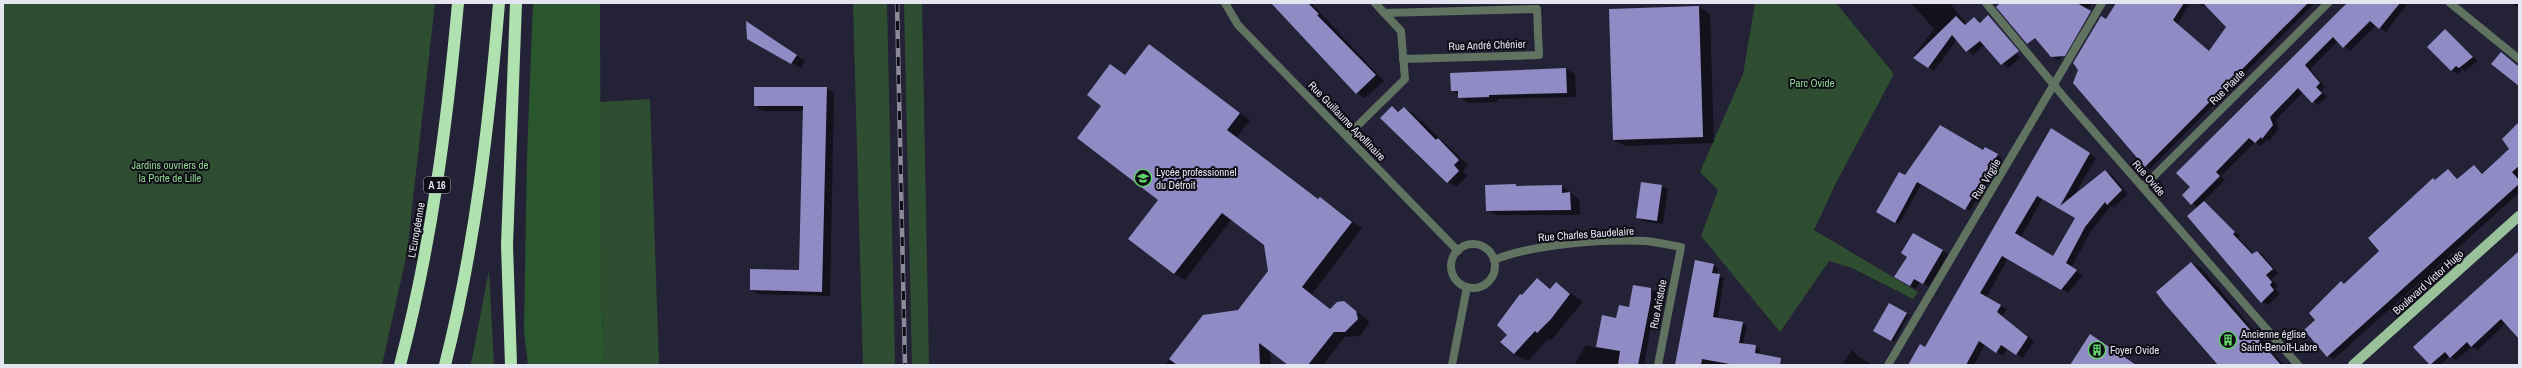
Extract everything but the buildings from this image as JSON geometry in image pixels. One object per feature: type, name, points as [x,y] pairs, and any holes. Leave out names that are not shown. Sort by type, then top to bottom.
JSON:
[{"type":"highway","name":"L'Européenne","points":[[400,365],[418,291],[437,184],[446,118],[458,3]]},
{"type":"highway","points":[[445,365],[474,217],[487,129],[499,3]]},
{"type":"highway","points":[[511,365],[507,245],[516,3]]},
{"type":"main road","name":"Boulevard Victor Hugo","points":[[2353,365],[2519,216]]},
{"type":"street","name":"Rue Guillaume Apollinaire","points":[[1225,3],[1238,25],[1458,250]]},
{"type":"street","points":[[1347,136],[1405,79],[1401,31],[1375,3]]},
{"type":"street","name":"Rue Ovide","points":[[1986,3],[2143,187],[2298,365]]},
{"type":"street","name":"Rue Virgile","points":[[1888,365],[2056,84],[2102,3]]},
{"type":"street","name":"Rue Plaute","points":[[2143,187],[2328,3]]},
{"type":"street","points":[[2450,3],[2519,59]]},
{"type":"street","name":"Rue André Chénier","points":[[1384,13],[1538,8],[1539,55],[1403,59]]},
{"type":"street","name":"Rue Charles Baudelaire","points":[[1494,260],[1536,249],[1596,243],[1646,241],[1681,247]]},
{"type":"street","points":[[1470,244],[1480,245],[1489,251],[1494,260],[1493,274],[1487,283],[1478,288],[1467,287],[1458,282],[1452,273],[1452,260],[1458,250],[1470,244]]},
{"type":"street","name":"Rue Aristote","points":[[1658,365],[1681,247]]},
{"type":"street","points":[[1452,365],[1467,287]]},
{"type":"green space","name":"Jardins ouvriers de la Porte de Lille","points":[[3,3],[435,3],[407,253],[382,365],[3,365]]},
{"type":"green space","points":[[533,3],[600,3],[601,298],[605,365],[528,365],[524,331],[527,154]]},
{"type":"green space","points":[[853,3],[887,3],[895,365],[863,365]]},
{"type":"green space","points":[[904,3],[922,3],[929,365],[912,365]]},
{"type":"green space","name":"Parc Ovide","points":[[1755,3],[1836,3],[1894,74],[1836,183],[1814,230],[1918,292],[1913,299],[1852,268],[1829,261],[1780,332],[1701,236],[1718,190],[1700,172],[1743,74]]},
{"type":"green space","points":[[650,99],[659,365],[605,365],[601,298],[600,102]]},
{"type":"green space","points":[[489,270],[494,365],[470,365],[472,359]]},
{"type":"railway","points":[[897,3],[905,365]]},
{"type":"place","name":"Lycée professionnel du Détroit","points":[[1143,178]]},
{"type":"place","name":"Ancienne église Saint-Benoît-Labre","points":[[2228,340]]},
{"type":"place","name":"Foyer Ovide","points":[[2097,350]]}]
